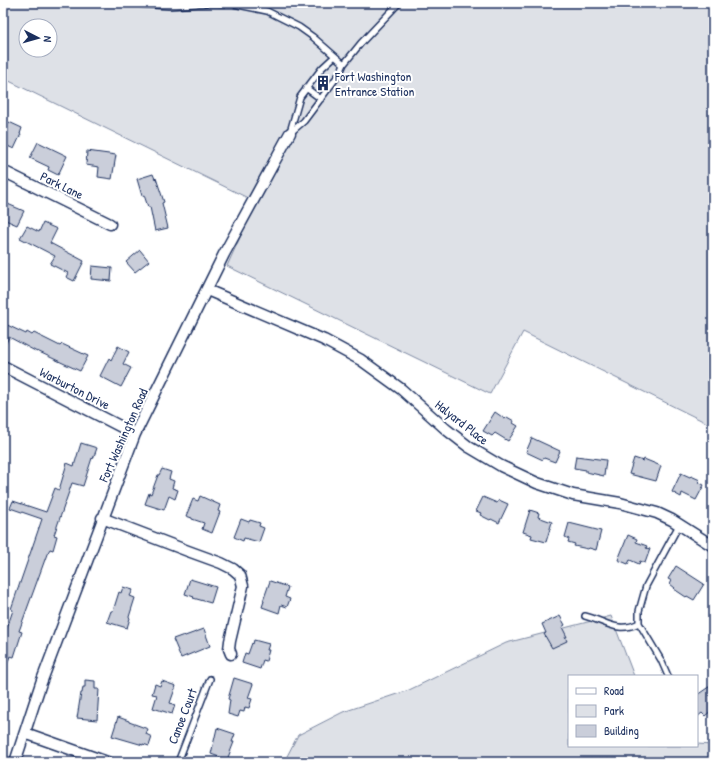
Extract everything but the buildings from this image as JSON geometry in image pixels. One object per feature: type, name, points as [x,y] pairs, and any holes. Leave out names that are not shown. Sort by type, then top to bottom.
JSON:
[{"type":"street","name":"Fort Washington Road","points":[[15,762],[41,683],[102,518],[135,434],[224,254],[290,133]]},
{"type":"street","name":"Park Lane","points":[[3,171],[110,224]]},
{"type":"street","name":"Halyard Place","points":[[207,290],[324,340],[361,360],[402,389],[447,430],[470,447],[501,466],[537,483],[573,495],[620,503],[657,513],[679,524],[713,546]]},
{"type":"street","name":"Warburton Drive","points":[[3,366],[135,434]]},
{"type":"street","points":[[102,518],[188,552],[222,563],[240,575],[243,586],[230,641],[229,648],[231,654]]},
{"type":"street","points":[[24,734],[107,762]]},
{"type":"lane","points":[[124,3],[169,6],[212,3],[233,4],[267,11],[299,27],[344,64]]},
{"type":"lane","name":"Fort Washington Road","points":[[290,133],[304,121],[340,73],[344,64],[361,43],[399,3]]},
{"type":"lane","name":"Fort Washington Road","points":[[290,133],[300,97],[334,56]]},
{"type":"lane","points":[[306,88],[321,99]]},
{"type":"lane","points":[[668,675],[661,660],[639,623],[639,611],[646,586],[679,524]]},
{"type":"lane","points":[[585,616],[621,629],[630,628],[639,623]]},
{"type":"lane","name":"Canoe Court","points":[[178,762],[210,679]]},
{"type":"green space","points":[[3,3],[713,3],[713,426],[523,332],[490,394],[227,266],[256,202],[3,78]]},
{"type":"green space","points":[[611,616],[634,675],[568,675],[568,747],[698,747],[698,744],[713,745],[713,762],[284,762],[298,735],[343,712],[409,690],[506,643]]},
{"type":"place","name":"Fort Washington Entrance Station","points":[[323,83]]}]
